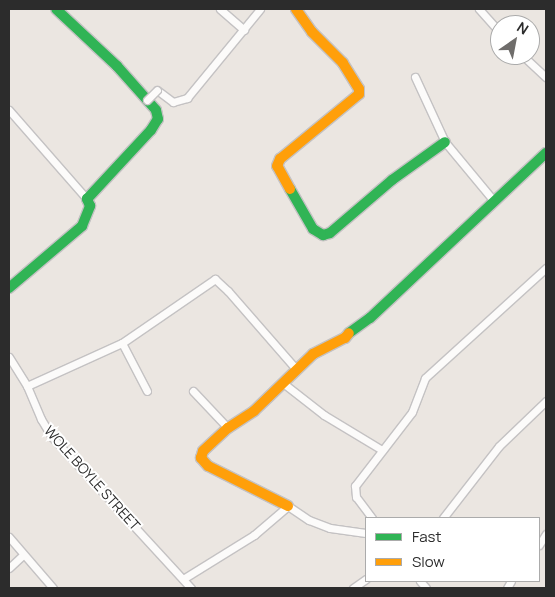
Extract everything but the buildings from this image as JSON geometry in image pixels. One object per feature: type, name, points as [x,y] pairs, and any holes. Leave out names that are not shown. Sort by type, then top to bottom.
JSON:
[{"type":"street","points":[[56,9],[88,36],[158,114],[151,130],[87,199]]},
{"type":"street","points":[[220,9],[244,30]]},
{"type":"street","points":[[146,99],[157,90],[173,102],[187,98],[260,9]]},
{"type":"street","points":[[296,9],[312,32],[343,63],[359,89],[359,94],[280,159],[277,166],[313,230],[323,235],[330,233],[392,180],[445,142]]},
{"type":"street","points":[[479,9],[490,21]]},
{"type":"street","points":[[533,65],[546,77]]},
{"type":"street","points":[[414,77],[445,142],[494,201]]},
{"type":"street","points":[[9,110],[87,199],[90,206],[82,226],[9,288]]},
{"type":"street","points":[[365,533],[330,528],[309,520],[288,506],[208,466],[201,458],[203,451],[228,428],[254,411],[296,369],[321,348],[348,334],[382,307],[546,153]]},
{"type":"street","points":[[371,517],[356,497],[355,486],[412,412],[423,383],[430,372],[546,268]]},
{"type":"street","points":[[26,386],[122,343],[215,279],[228,291],[296,369]]},
{"type":"street","points":[[122,343],[147,391]]},
{"type":"street","name":"WOLE BOYLE STREET","points":[[9,357],[52,437],[191,588]]},
{"type":"street","points":[[283,382],[324,415],[382,450]]},
{"type":"street","points":[[193,391],[228,428]]},
{"type":"street","points":[[444,517],[499,446],[546,401]]},
{"type":"street","points":[[183,579],[254,535],[288,506]]},
{"type":"street","points":[[9,537],[53,588]]},
{"type":"street","points":[[9,568],[23,555]]},
{"type":"street","points":[[353,588],[365,579]]},
{"type":"traffic: fast","points":[[9,288],[82,226],[90,206],[87,199],[151,130],[158,119],[156,110],[117,66],[56,9]]},
{"type":"traffic: fast","points":[[290,189],[313,229],[323,235],[330,233],[392,180],[445,142]]},
{"type":"traffic: fast","points":[[349,333],[370,318],[546,153]]},
{"type":"traffic: slow","points":[[290,189],[277,166],[280,159],[359,94],[359,89],[343,63],[312,32],[296,9]]},
{"type":"traffic: slow","points":[[288,506],[208,466],[201,458],[203,451],[228,428],[254,411],[313,354],[345,338],[349,333]]}]
